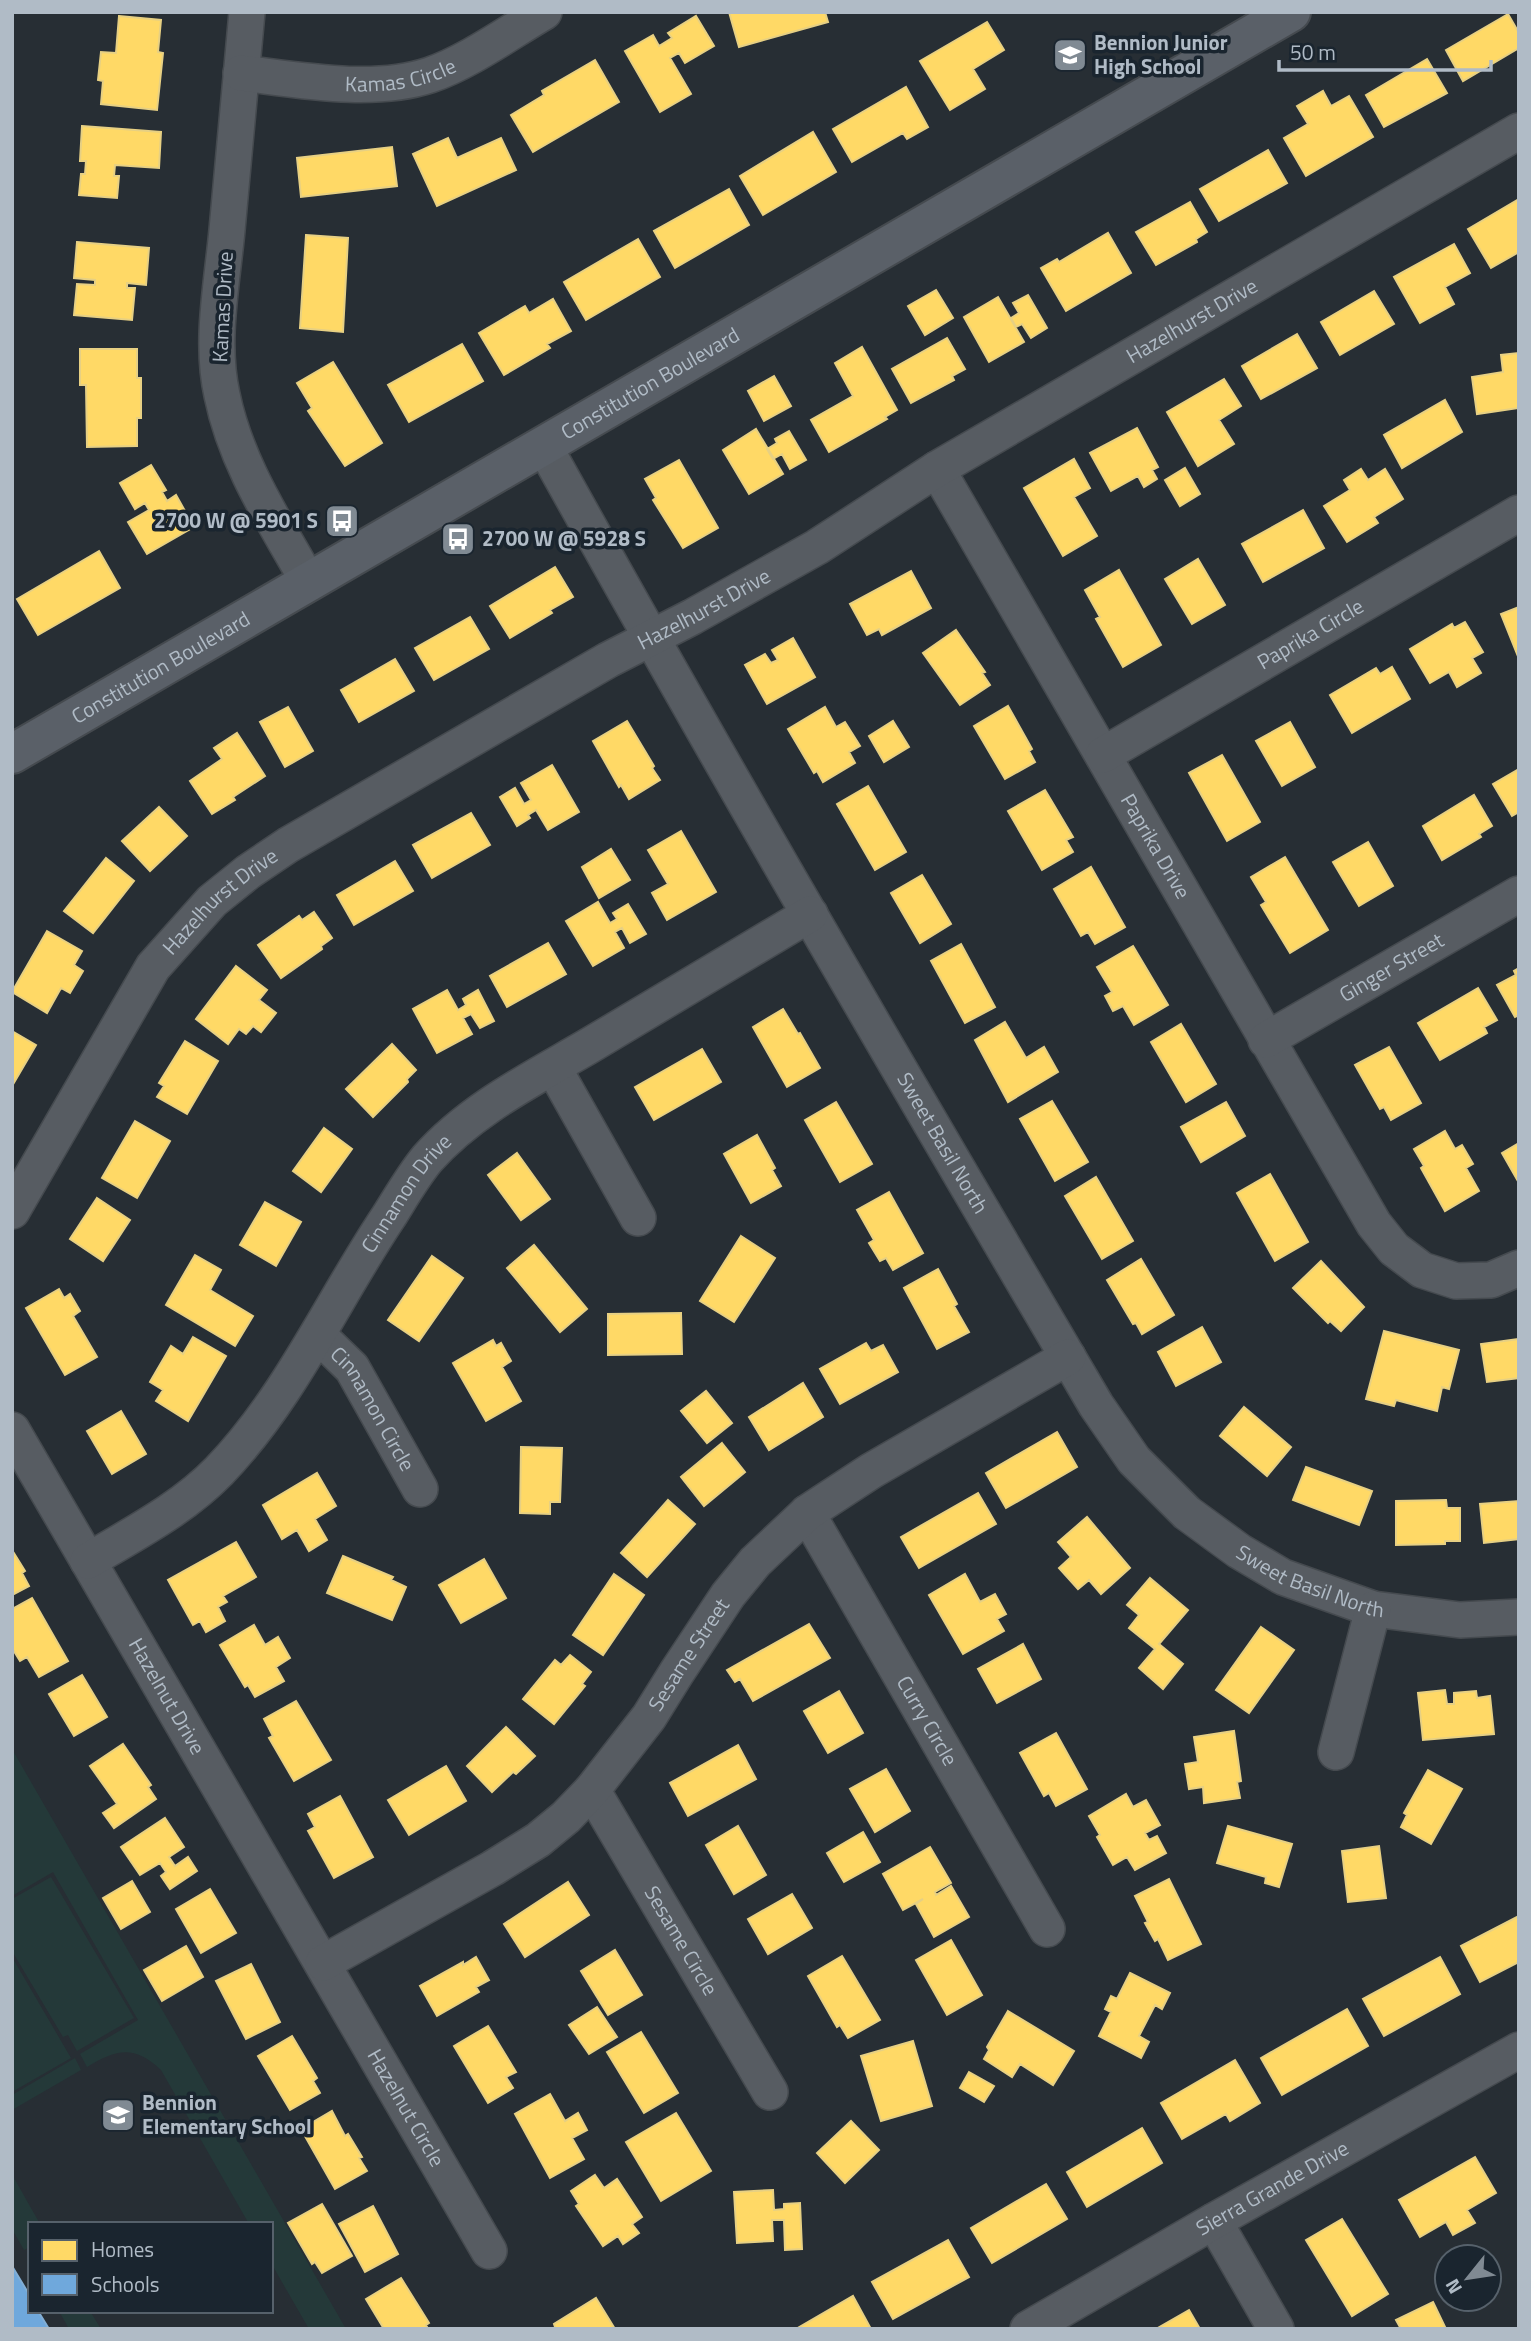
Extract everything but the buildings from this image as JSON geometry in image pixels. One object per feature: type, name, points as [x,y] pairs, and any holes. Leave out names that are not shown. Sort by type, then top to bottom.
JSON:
[{"type":"main road","name":"Constitution Boulevard","points":[[12,754],[1291,12]]},
{"type":"street","name":"Kamas Drive","points":[[247,12],[219,311],[218,362],[221,392],[241,458],[257,493],[309,583]]},
{"type":"street","name":"Kamas Circle","points":[[241,73],[356,84],[390,83],[429,75],[461,60],[544,12]]},
{"type":"street","name":"Hazelhurst Drive","points":[[12,1211],[153,967],[212,901],[248,872],[288,845],[608,660],[817,548],[937,469],[1519,131]]},
{"type":"street","name":"Sweet Basil North","points":[[544,446],[810,914],[1096,1405],[1134,1460],[1187,1513],[1239,1551],[1283,1577],[1373,1608],[1460,1620],[1519,1618]]},
{"type":"street","name":"Paprika Drive","points":[[937,469],[1374,1224],[1394,1249],[1422,1269],[1456,1281],[1491,1280],[1519,1268]]},
{"type":"street","name":"Paprika Circle","points":[[1103,755],[1519,513]]},
{"type":"street","name":"Ginger Street","points":[[1266,1040],[1519,894]]},
{"type":"street","name":"Cinnamon Drive","points":[[88,1561],[142,1530],[193,1495],[219,1471],[265,1417],[318,1335],[356,1265],[426,1160],[453,1133],[485,1108],[810,914]]},
{"type":"street","points":[[553,1067],[638,1218]]},
{"type":"street","name":"Cinnamon Circle","points":[[318,1335],[352,1367],[420,1489]]},
{"type":"street","name":"Sesame Street","points":[[323,1963],[505,1861],[538,1840],[566,1817],[592,1790],[649,1717],[728,1595],[755,1562],[807,1513],[871,1471],[1068,1357]]},
{"type":"street","name":"Hazelnut Drive","points":[[12,1430],[323,1963]]},
{"type":"street","name":"Curry Circle","points":[[807,1513],[1048,1928]]},
{"type":"street","points":[[1336,1752],[1373,1608]]},
{"type":"street","name":"Sesame Circle","points":[[592,1790],[770,2092]]},
{"type":"street","name":"Hazelnut Circle","points":[[323,1963],[489,2251]]},
{"type":"street","name":"Sierra Grande Drive","points":[[1028,2329],[1519,2050]]},
{"type":"street","points":[[1214,2221],[1276,2329]]},
{"type":"green space","points":[[12,1749],[346,2329],[309,2329],[273,2266],[273,2222],[248,2222],[161,2070],[142,2056],[125,2052],[107,2056],[87,2067],[80,2054],[138,2020],[53,1872],[12,1896]]},
{"type":"green space","points":[[51,1877],[134,2018],[77,2051],[68,2035],[63,2037],[12,1951],[12,1899]]},
{"type":"green space","points":[[12,1957],[71,2058],[12,2092]]},
{"type":"green space","points":[[75,2058],[81,2070],[12,2110],[12,2095]]},
{"type":"green space","points":[[14,2178],[39,2222],[28,2222],[28,2248],[24,2250],[12,2229]]},
{"type":"green space","points":[[60,2313],[91,2313],[101,2329],[69,2329]]},
{"type":"place","name":"Bennion Junior High School","points":[[1070,55]]},
{"type":"place","name":"2700 W @ 5901 S","points":[[342,521]]},
{"type":"place","name":"2700 W @ 5928 S","points":[[458,539]]},
{"type":"place","name":"Bennion Elementary School","points":[[118,2115]]}]
